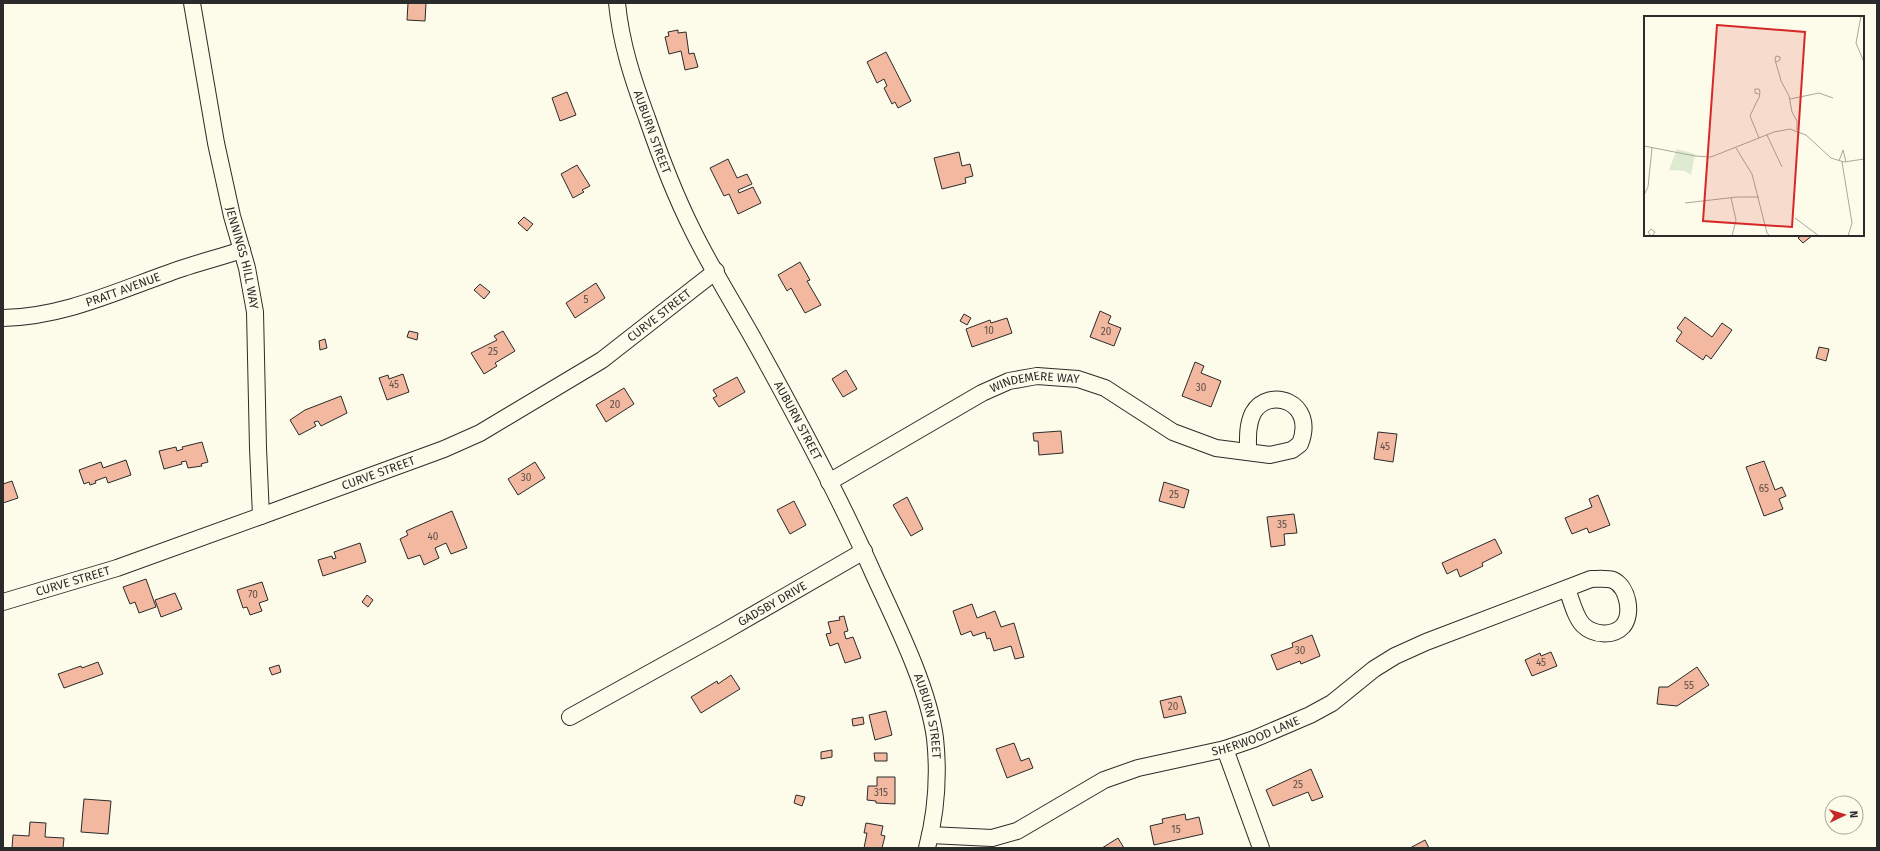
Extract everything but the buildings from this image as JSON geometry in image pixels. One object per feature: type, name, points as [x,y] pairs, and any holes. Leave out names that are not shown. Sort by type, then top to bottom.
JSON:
[{"type":"street","name":"JENNINGS HILL WAY","points":[[192,3],[216,143],[232,216],[251,286],[255,312],[258,455],[262,516]]},
{"type":"street","name":"AUBURN STREET","points":[[617,3],[625,55],[660,156],[693,231],[778,382],[829,482],[864,551],[910,657],[932,722],[936,753],[936,776],[928,841]]},
{"type":"street","name":"PRATT AVENUE","points":[[3,318],[28,318],[60,311],[171,272],[242,250]]},
{"type":"street","name":"CURVE STREET","points":[[3,602],[117,568],[444,449],[486,430],[602,360],[716,271]]},
{"type":"street","name":"WINDEMERE WAY","points":[[829,482],[982,393],[1009,381],[1037,376],[1065,377],[1092,383],[1116,394],[1173,432],[1216,448],[1248,452]]},
{"type":"street","name":"GADSBY DRIVE","points":[[570,717],[681,656],[864,551]]},
{"type":"street","name":"SHERWOOD LANE","points":[[928,841],[992,838],[1009,834],[1026,827],[1096,785],[1115,776],[1151,765],[1225,749],[1254,739],[1310,715],[1342,696],[1374,669],[1395,656],[1426,642],[1567,588]]},
{"type":"street","points":[[1225,749],[1261,848]]}]
